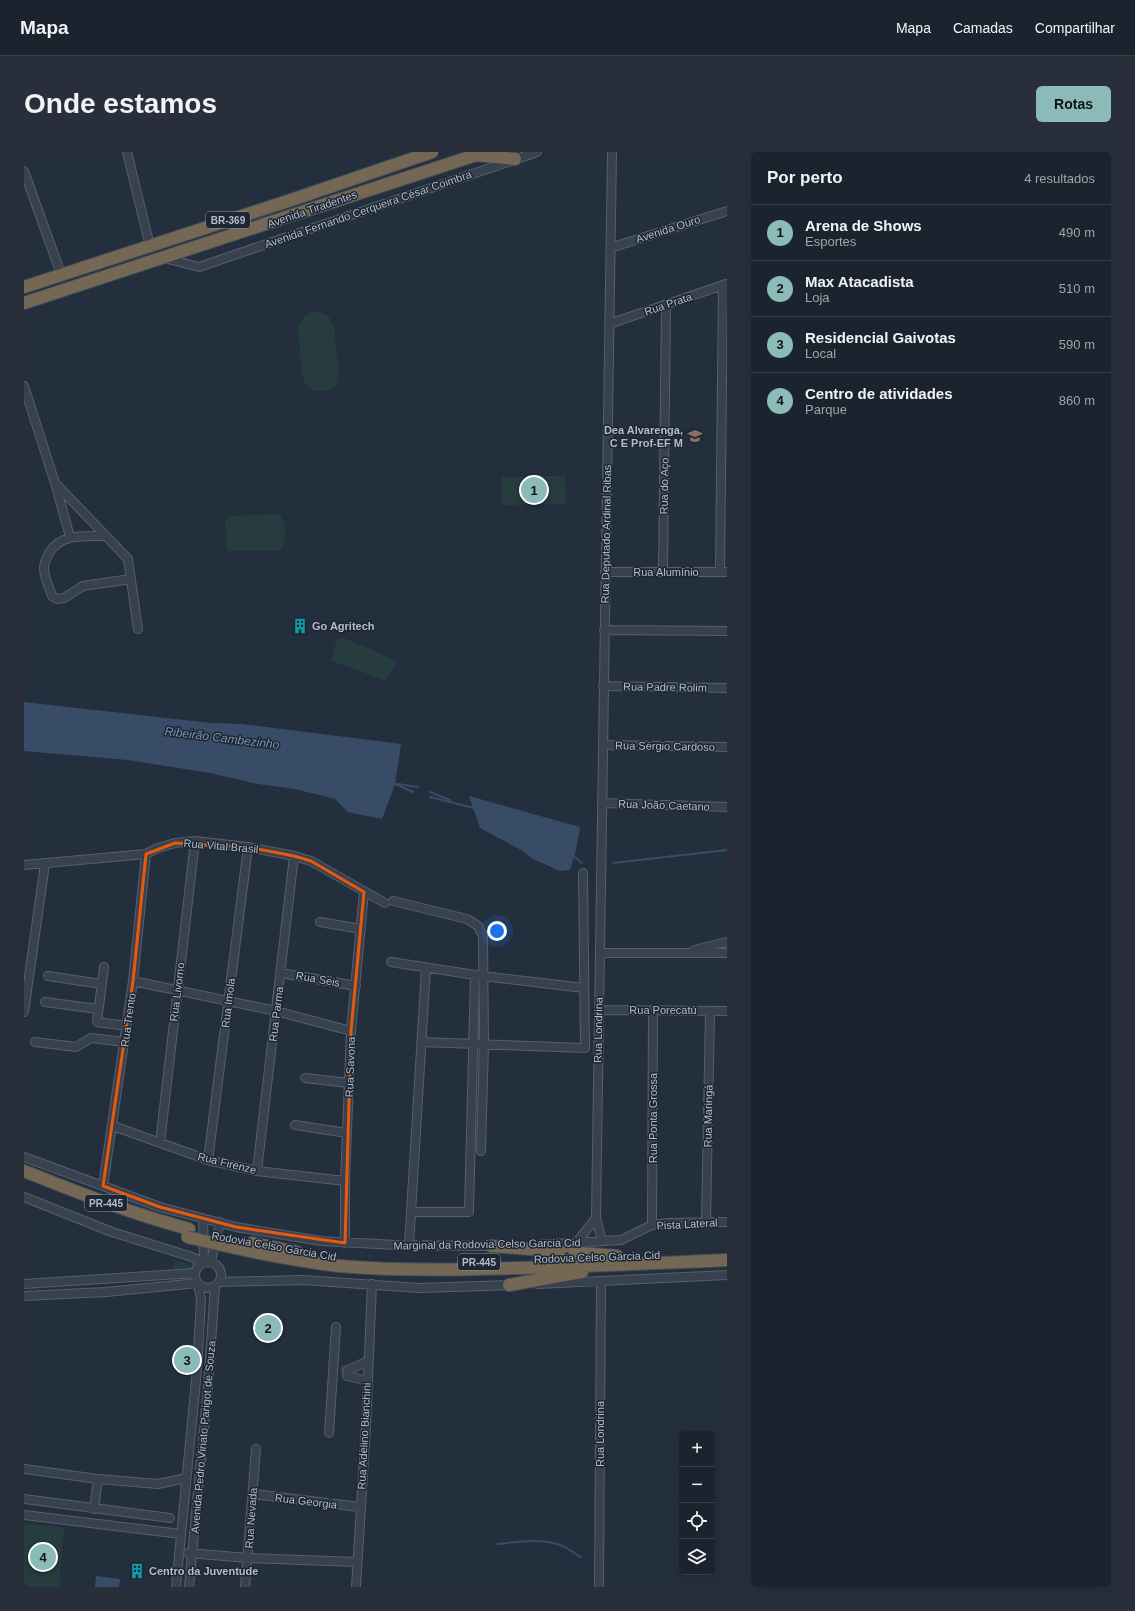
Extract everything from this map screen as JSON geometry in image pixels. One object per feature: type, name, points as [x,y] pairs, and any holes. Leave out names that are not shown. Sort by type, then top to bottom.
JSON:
[{"type":"highway","name":"Avenida Tiradentes","points":[[24,287],[432,152]]},
{"type":"highway","name":"Avenida Tiradentes","points":[[24,303],[480,154]]},
{"type":"highway","points":[[480,154],[515,159]]},
{"type":"highway","name":"Rodovia Celso Garcia Cid","points":[[24,1171],[96,1200],[188,1233]]},
{"type":"highway","name":"Rodovia Celso Garcia Cid","points":[[24,1179],[115,1215],[232,1243],[274,1256],[338,1266],[394,1269],[479,1270],[727,1252]]},
{"type":"highway","points":[[491,1246],[620,1260]]},
{"type":"highway","points":[[509,1285],[620,1260]]},
{"type":"highway","name":"Rodovia Celso Garcia Cid","points":[[620,1260],[727,1260]]},
{"type":"street","points":[[127,152],[150,246]]},
{"type":"street","name":"Avenida Fernando Cerqueira César Coimbra","points":[[163,258],[200,267],[537,152]]},
{"type":"street","name":"Rua Deputado Ardinal Ribas","points":[[602,843],[612,152]]},
{"type":"street","points":[[24,171],[60,274]]},
{"type":"street","name":"Avenida Ouro","points":[[610,248],[727,211]]},
{"type":"street","points":[[723,572],[725,285]]},
{"type":"street","name":"Rua Prata","points":[[609,324],[725,285]]},
{"type":"street","name":"Rua do Aço","points":[[663,572],[666,305]]},
{"type":"street","points":[[24,386],[55,483],[70,537]]},
{"type":"street","points":[[55,483],[128,559],[138,629]]},
{"type":"street","points":[[106,536],[70,537],[59,542],[51,549],[44,568],[52,596],[58,599],[64,598],[83,586],[131,579]]},
{"type":"street","name":"Rua Alumínio","points":[[605,572],[723,572]]},
{"type":"street","points":[[604,630],[727,631]]},
{"type":"street","name":"Rua Padre Rolim","points":[[604,686],[727,688]]},
{"type":"street","name":"Rua Sérgio Cardoso","points":[[603,745],[727,747]]},
{"type":"street","name":"Rua João Caetano","points":[[602,803],[727,806]]},
{"type":"street","name":"Rua Vital Brasil","points":[[24,865],[146,854],[158,848],[176,843],[195,842],[248,846],[294,856],[310,861],[364,892],[389,902],[467,919],[478,926],[483,936],[479,975]]},
{"type":"street","name":"Rua Livorno","points":[[160,1143],[195,842]]},
{"type":"street","name":"Rua Londrina","points":[[602,843],[596,1218],[602,1241]]},
{"type":"street","name":"Rua Imola","points":[[208,1160],[248,846]]},
{"type":"street","name":"Rua Trento","points":[[103,1186],[113,1126],[133,981],[146,854]]},
{"type":"street","name":"Rua Parma","points":[[257,1171],[294,856]]},
{"type":"street","points":[[24,1012],[45,864]]},
{"type":"street","points":[[422,1042],[585,1048],[583,873]]},
{"type":"street","name":"Rua Savona","points":[[345,1243],[345,1181],[351,1031],[364,892]]},
{"type":"street","points":[[320,922],[361,929]]},
{"type":"street","points":[[680,953],[727,942]]},
{"type":"street","points":[[600,953],[727,953]]},
{"type":"street","points":[[391,962],[426,968],[584,988]]},
{"type":"street","points":[[104,967],[97,1022],[127,1026]]},
{"type":"street","points":[[409,1246],[426,968]]},
{"type":"street","name":"Rua Seis","points":[[281,973],[356,986]]},
{"type":"street","points":[[411,1212],[469,1212],[474,1044],[479,975]]},
{"type":"street","points":[[479,975],[484,1044],[481,1151]]},
{"type":"street","points":[[48,976],[101,984]]},
{"type":"street","points":[[133,981],[276,1011],[351,1031]]},
{"type":"street","points":[[45,1002],[98,1009]]},
{"type":"street","name":"Rua Porecatú","points":[[599,1010],[727,1011]]},
{"type":"street","name":"Rua Ponta Grossa","points":[[652,1225],[653,1010]]},
{"type":"street","name":"Rua Maringá","points":[[706,1222],[710,1011]]},
{"type":"street","points":[[35,1042],[76,1047],[91,1038],[125,1042]]},
{"type":"street","points":[[304,1078],[349,1083]]},
{"type":"street","points":[[295,1125],[347,1133]]},
{"type":"street","name":"Rua Firenze","points":[[113,1126],[208,1160],[257,1171],[345,1181]]},
{"type":"street","name":"Marginal da Rodovia Celso Garcia Cid","points":[[24,1157],[160,1207],[236,1227],[321,1241],[409,1246],[491,1246],[602,1241]]},
{"type":"street","points":[[24,1197],[112,1232],[216,1264],[221,1271],[222,1277],[217,1284]]},
{"type":"street","points":[[203,1218],[207,1262]]},
{"type":"street","points":[[576,1243],[596,1218]]},
{"type":"street","points":[[198,1283],[195,1273],[197,1268],[207,1262],[220,1222]]},
{"type":"street","name":"Pista Lateral","points":[[602,1241],[621,1240],[652,1225],[668,1223],[727,1222]]},
{"type":"street","points":[[24,1284],[195,1273]]},
{"type":"street","points":[[24,1296],[119,1291],[198,1283],[206,1288],[217,1284],[303,1280],[418,1288],[727,1275]]},
{"type":"street","name":"Rua Londrina","points":[[599,1587],[601,1281]]},
{"type":"street","name":"Avenida Pedro Viriato Parigot de Souza","points":[[176,1587],[197,1370],[201,1300],[198,1283]]},
{"type":"street","name":"Avenida Pedro Viriato Parigot de Souza","points":[[189,1587],[217,1284]]},
{"type":"street","name":"Rua Adelino Bianchini","points":[[356,1587],[372,1284]]},
{"type":"street","points":[[329,1433],[341,1372],[336,1327]]},
{"type":"street","points":[[341,1372],[368,1361]]},
{"type":"street","points":[[197,1370],[202,1386],[208,1386]]},
{"type":"street","points":[[341,1372],[368,1381]]},
{"type":"street","name":"Rua Nevada","points":[[245,1587],[256,1449]]},
{"type":"street","points":[[24,1469],[98,1479],[158,1484],[186,1478]]},
{"type":"street","points":[[94,1509],[98,1479]]},
{"type":"street","name":"Rua Georgia","points":[[253,1494],[360,1507]]},
{"type":"street","points":[[24,1499],[170,1518]]},
{"type":"street","points":[[24,1515],[181,1534]]},
{"type":"street","points":[[180,1553],[248,1558],[357,1562]]},
{"type":"highlighted area","points":[[175,843],[248,847],[294,856],[311,861],[364,892],[351,1031],[345,1243],[236,1227],[160,1207],[103,1186],[133,981],[146,854]]},
{"type":"green space","points":[[317,311],[328,316],[334,326],[339,375],[336,385],[323,391],[314,390],[306,385],[301,363],[298,330],[304,317]]},
{"type":"green space","points":[[565,476],[566,504],[502,505],[502,477]]},
{"type":"green space","points":[[279,514],[283,522],[285,539],[278,551],[230,551],[227,549],[225,522],[231,516]]},
{"type":"green space","points":[[342,637],[395,660],[396,663],[386,681],[330,660],[334,653],[332,652],[338,639]]},
{"type":"green space","points":[[175,1260],[190,1264],[191,1269],[173,1271]]},
{"type":"green space","points":[[24,1523],[64,1528],[59,1587],[24,1587]]},
{"type":"water","points":[[24,702],[211,723],[242,724],[401,744],[395,784],[382,819],[348,812],[335,799],[295,789],[258,784],[210,773],[128,760],[24,751]]},
{"type":"water","points":[[469,796],[580,827],[576,850],[570,870],[560,871],[533,859],[521,850],[480,828]]},
{"type":"water","points":[[96,1576],[120,1579],[119,1587],[95,1587]]},
{"type":"waterway","name":"Ribeirão Cambezinho","points":[[393,783],[413,792]]},
{"type":"waterway","name":"Ribeirão Cambezinho","points":[[398,784],[418,787]]},
{"type":"waterway","name":"Ribeirão Cambezinho","points":[[430,792],[450,800]]},
{"type":"waterway","name":"Ribeirão Cambezinho","points":[[430,797],[474,808]]},
{"type":"waterway","name":"Ribeirão Cambezinho","points":[[613,863],[727,850]]},
{"type":"waterway","name":"Ribeirão Cambezinho","points":[[572,855],[582,863]]},
{"type":"waterway","points":[[497,1544],[523,1541],[549,1542],[565,1547],[581,1557]]},
{"type":"tunnel","points":[[341,1369],[348,1370]]},
{"type":"place","name":"Dea Alvarenga, C E Prof-EF M","points":[[695,436]]},
{"type":"place","name":"Arena de Shows","points":[[534,490]]},
{"type":"place","name":"Go Agritech","points":[[300,626]]},
{"type":"place","name":"Max Atacadista","points":[[268,1328]]},
{"type":"place","name":"Residencial Gaivotas","points":[[187,1360]]},
{"type":"place","name":"Centro de atividades","points":[[43,1557]]},
{"type":"place","name":"Centro da Juventude","points":[[137,1571]]}]
